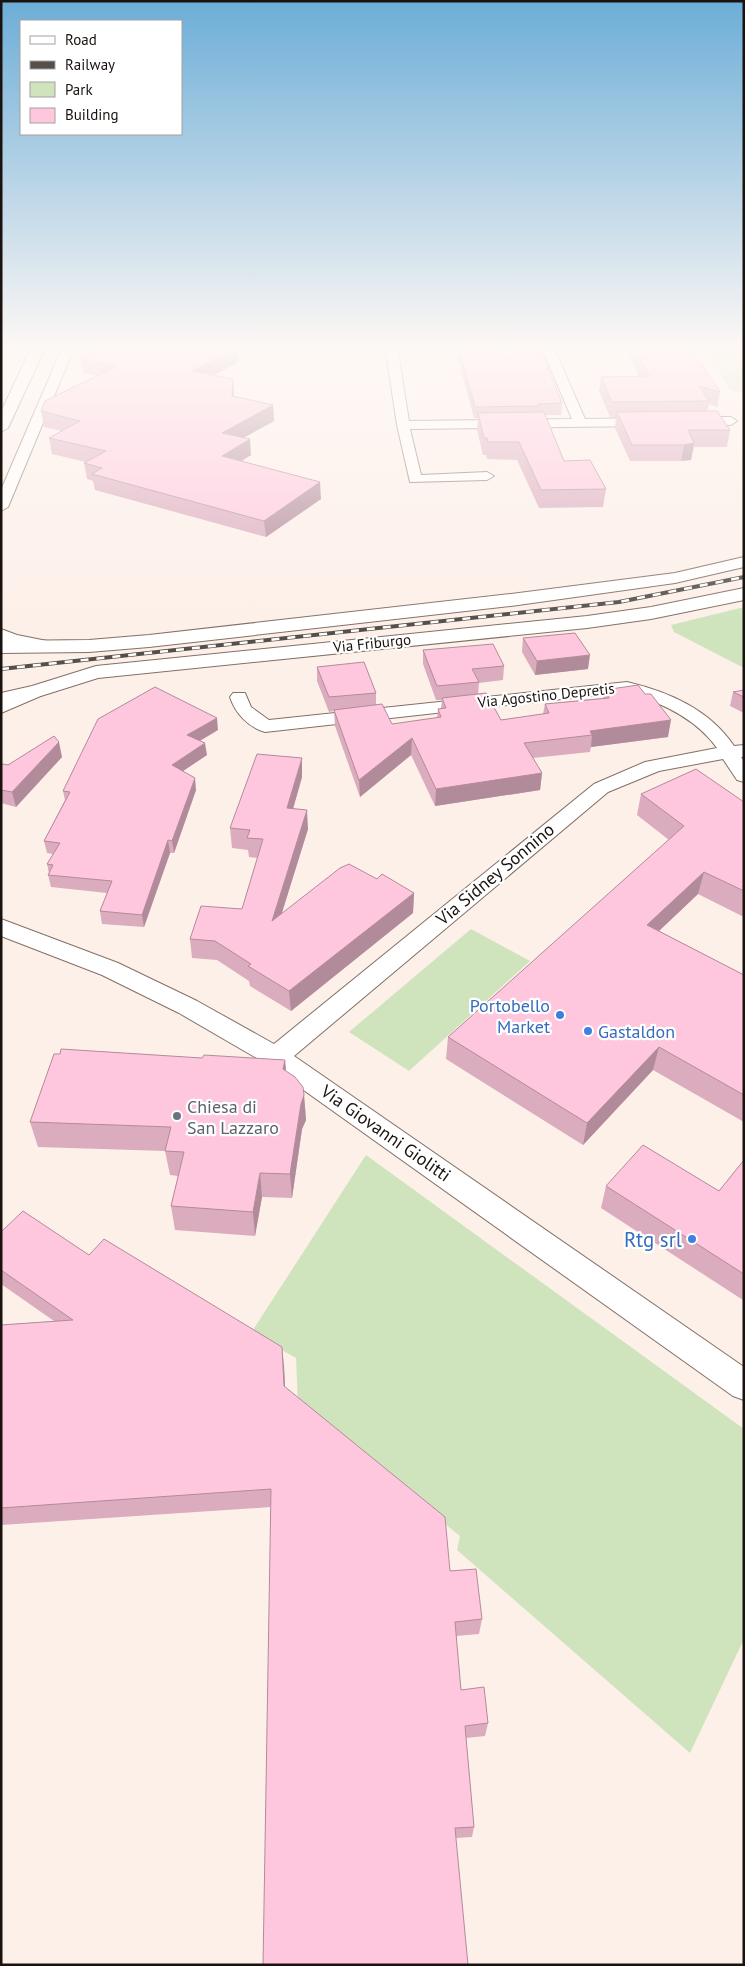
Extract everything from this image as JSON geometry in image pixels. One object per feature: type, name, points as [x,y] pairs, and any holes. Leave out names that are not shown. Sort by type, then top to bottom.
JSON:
[{"type":"street","points":[[1,507],[7,480],[27,438]]},
{"type":"street","points":[[406,438],[415,479],[487,476]]},
{"type":"street","name":"Via Friburgo","points":[[1,647],[51,647],[149,641],[511,600],[675,578],[744,562]]},
{"type":"street","name":"Via Friburgo","points":[[1,699],[37,691],[96,672],[587,622],[651,613],[744,594]]},
{"type":"street","points":[[1,634],[12,639],[51,647]]},
{"type":"street","name":"Via Agostino Depretis","points":[[239,697],[243,709],[265,726],[627,687],[656,694],[698,718],[736,752],[744,776]]},
{"type":"street","points":[[1,708],[37,691]]},
{"type":"street","name":"Via Sidney Sonnino","points":[[276,1057],[602,788],[621,776],[685,759],[736,752]]},
{"type":"street","name":"Via Giovanni Giolitti","points":[[1,926],[110,969],[188,1007],[276,1057],[744,1385]]},
{"type":"green space","points":[[744,607],[744,668],[674,632],[671,625]]},
{"type":"green space","points":[[471,929],[530,961],[409,1071],[349,1032]]},
{"type":"green space","points":[[366,1155],[744,1429],[744,1639],[690,1753],[457,1550],[460,1536],[298,1405],[296,1358],[251,1333]]},
{"type":"building","points":[[49,438],[244,438],[250,439],[222,456],[320,482],[264,521],[92,474],[102,468],[84,463],[106,451]]},
{"type":"building","points":[[484,438],[555,438],[564,461],[590,460],[606,489],[541,490],[519,442],[488,442],[487,438]]},
{"type":"building","points":[[629,438],[692,438],[694,443],[684,445],[632,445]]},
{"type":"building","points":[[575,633],[590,655],[537,661],[523,638]]},
{"type":"building","points":[[493,644],[504,666],[472,669],[479,682],[437,686],[423,650]]},
{"type":"building","points":[[364,662],[376,693],[329,697],[317,667]]},
{"type":"building","points":[[638,685],[645,694],[651,694],[671,720],[590,731],[592,735],[524,743],[542,773],[436,789],[412,738],[359,780],[334,710],[382,704],[392,724],[441,717],[438,709],[446,708],[442,698],[486,693],[501,720],[549,713],[545,704],[609,698],[604,690]]},
{"type":"building","points":[[155,687],[217,718],[187,735],[205,743],[172,765],[195,778],[172,841],[168,840],[142,915],[100,911],[112,881],[48,875],[53,865],[47,864],[60,843],[44,841],[70,792],[63,791],[98,719]]},
{"type":"building","points":[[744,690],[744,697],[733,692]]},
{"type":"building","points":[[54,736],[59,742],[12,792],[1,790],[1,766],[3,764],[8,765]]},
{"type":"building","points":[[257,754],[302,758],[287,808],[307,810],[272,921],[340,868],[349,864],[377,879],[382,874],[414,893],[289,991],[248,966],[251,964],[215,941],[190,939],[201,906],[242,909],[263,839],[247,838],[250,830],[230,828]]},
{"type":"building","points":[[696,769],[744,802],[744,891],[704,872],[647,925],[744,975],[744,1095],[659,1047],[587,1123],[448,1037],[684,826],[641,794]]},
{"type":"building","points":[[61,1049],[202,1058],[204,1055],[285,1060],[283,1069],[295,1077],[303,1087],[304,1095],[290,1174],[260,1173],[253,1212],[171,1206],[184,1152],[165,1151],[171,1127],[30,1122],[54,1054],[60,1054]]},
{"type":"building","points":[[643,1145],[719,1191],[744,1160],[744,1274],[606,1186]]},
{"type":"building","points":[[23,1211],[89,1255],[104,1239],[282,1347],[284,1386],[445,1517],[450,1571],[476,1569],[482,1619],[455,1622],[461,1690],[484,1687],[488,1723],[465,1726],[474,1827],[455,1828],[468,1965],[263,1965],[271,1489],[1,1508],[1,1325],[73,1320],[1,1270],[1,1232]]},
{"type":"railway","points":[[1,669],[619,602],[744,577]]},
{"type":"place","name":"Portobello Market","points":[[560,1015]]},
{"type":"place","name":"Gastaldon","points":[[588,1031]]},
{"type":"place","name":"Chiesa di San Lazzaro","points":[[177,1116]]},
{"type":"place","name":"Rtg srl","points":[[692,1239]]}]
